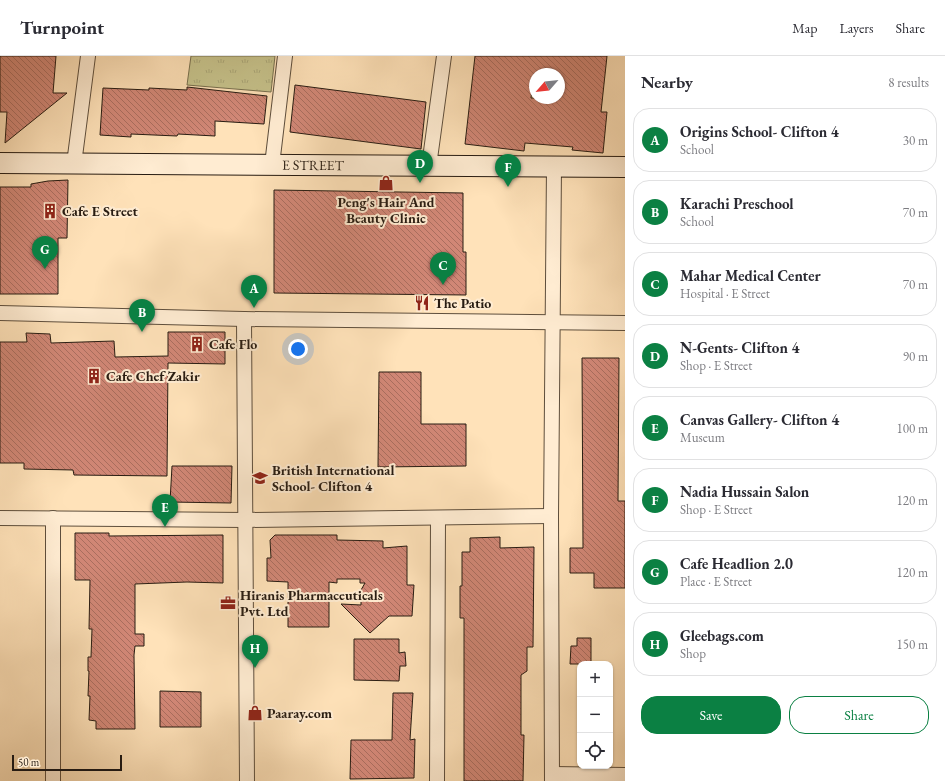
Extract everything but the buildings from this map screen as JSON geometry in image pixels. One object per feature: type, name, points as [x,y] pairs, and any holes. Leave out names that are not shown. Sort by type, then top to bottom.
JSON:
[{"type":"main road","name":"E STREET","points":[[0,163],[625,167]]},
{"type":"street","points":[[74,164],[88,56]]},
{"type":"street","points":[[272,165],[285,56]]},
{"type":"street","points":[[429,166],[444,56]]},
{"type":"street","points":[[554,166],[551,516],[552,778],[625,775]]},
{"type":"street","points":[[0,313],[244,319],[625,323]]},
{"type":"street","points":[[244,319],[248,781]]},
{"type":"street","points":[[0,518],[246,520],[551,516]]},
{"type":"street","points":[[53,518],[53,781]]},
{"type":"street","points":[[437,781],[438,518]]},
{"type":"green space","points":[[191,56],[275,56],[271,92],[187,85]]},
{"type":"place","name":"Peng's Hair And Beauty Clinic","points":[[386,183]]},
{"type":"place","name":"N-Gents- Clifton 4","points":[[420,183]]},
{"type":"place","name":"Nadia Hussain Salon","points":[[508,187]]},
{"type":"place","name":"Cafe E Street","points":[[50,211]]},
{"type":"place","name":"Cafe Headlion 2.0","points":[[45,269]]},
{"type":"place","name":"Mahar Medical Center","points":[[443,285]]},
{"type":"place","name":"The Patio","points":[[422,303]]},
{"type":"place","name":"Origins School- Clifton 4","points":[[254,308]]},
{"type":"place","name":"Karachi Preschool","points":[[142,332]]},
{"type":"place","name":"Cafe Flo","points":[[197,344]]},
{"type":"place","name":"Cafe Chef Zakir","points":[[94,376]]},
{"type":"place","name":"British International School- Clifton 4","points":[[260,478]]},
{"type":"place","name":"Canvas Gallery- Clifton 4","points":[[165,527]]},
{"type":"place","name":"Hiranis Pharmaceuticals Pvt. Ltd","points":[[228,603]]},
{"type":"place","name":"Gleebags.com","points":[[255,668]]},
{"type":"place","name":"Paaray.com","points":[[255,713]]}]
